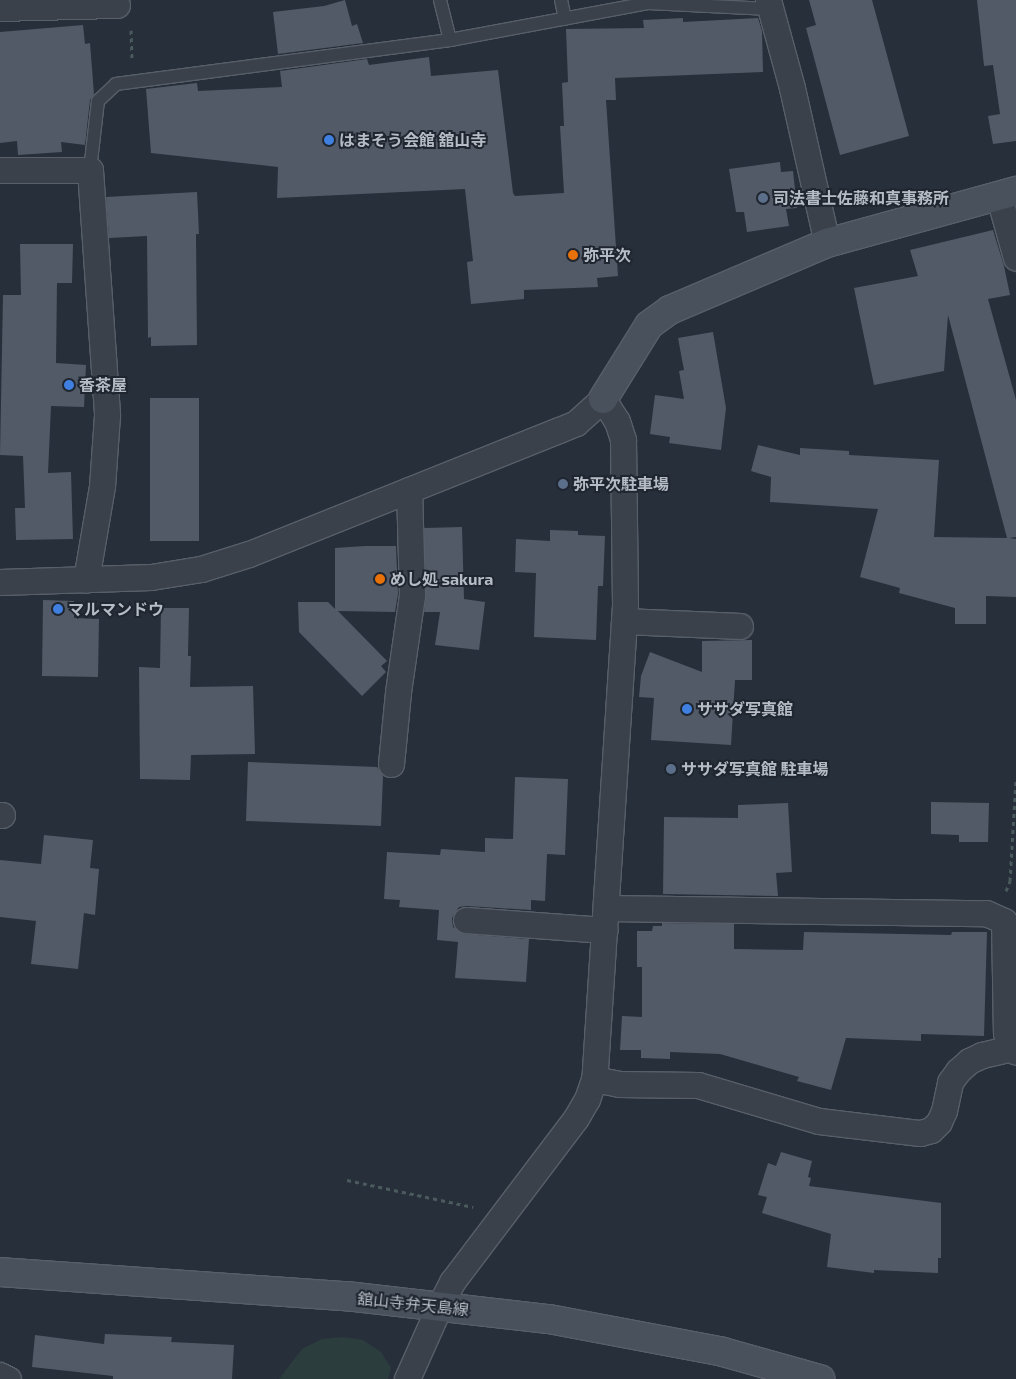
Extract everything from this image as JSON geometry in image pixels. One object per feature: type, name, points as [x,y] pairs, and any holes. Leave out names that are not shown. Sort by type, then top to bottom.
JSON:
[{"type":"main road","points":[[603,399],[614,385],[642,336],[659,316],[827,243],[1007,194]]},
{"type":"main road","name":"舘山寺弁天島線","points":[[0,1272],[346,1296],[549,1319],[608,1328],[723,1352],[820,1379]]},
{"type":"street","points":[[0,8],[61,3],[118,3]]},
{"type":"street","points":[[769,5],[792,88],[827,243]]},
{"type":"street","points":[[0,170],[90,170],[106,415],[102,486],[86,580]]},
{"type":"street","points":[[1007,194],[1016,258]]},
{"type":"street","points":[[0,582],[151,577],[176,574],[225,562],[576,423],[603,399],[618,421],[623,440],[624,621],[594,1079],[587,1099],[576,1118],[452,1282],[438,1306],[407,1379]]},
{"type":"street","points":[[391,764],[398,692],[412,595],[409,490]]},
{"type":"street","points":[[624,621],[740,626]]},
{"type":"street","points":[[466,920],[986,913],[1004,920],[1006,1033],[1015,1050],[982,1056],[969,1061],[958,1071],[950,1082],[944,1111],[939,1122],[931,1130],[920,1133],[819,1121],[698,1085],[618,1084],[594,1079]]},
{"type":"street","points":[[0,1375],[8,1379]]},
{"type":"lane","points":[[440,0],[450,40]]},
{"type":"lane","points":[[561,0],[565,19]]},
{"type":"lane","points":[[90,170],[98,101],[116,84],[450,40],[648,3],[769,5]]},
{"type":"path","points":[[118,3],[126,9],[130,17],[134,81]]},
{"type":"path","points":[[995,917],[1010,881],[1016,780]]},
{"type":"path","points":[[347,1180],[503,1213]]},
{"type":"shaded area","points":[[342,1337],[363,1340],[381,1352],[391,1368],[388,1379],[279,1379],[302,1349],[322,1339]]},
{"type":"building","points":[[345,0],[352,26],[357,24],[363,43],[278,54],[273,12],[324,6]]},
{"type":"building","points":[[809,0],[872,0],[909,136],[840,155],[806,28],[816,25]]},
{"type":"building","points":[[977,0],[1016,0],[1016,141],[993,144],[988,116],[1000,114],[993,65],[984,66]]},
{"type":"building","points":[[683,18],[683,22],[758,18],[762,31],[763,72],[615,78],[616,100],[606,100],[618,276],[597,278],[598,287],[524,290],[524,299],[471,304],[467,262],[473,261],[465,189],[277,198],[278,167],[151,153],[146,89],[197,83],[198,91],[282,87],[280,71],[367,59],[369,65],[429,57],[431,76],[498,70],[513,193],[515,196],[564,193],[560,126],[564,126],[562,83],[568,82],[566,29],[644,28],[643,20]]},
{"type":"building","points":[[83,25],[85,44],[90,43],[94,94],[90,100],[85,145],[61,142],[62,152],[18,155],[17,141],[0,143],[0,32]]},
{"type":"building","points":[[780,162],[781,172],[793,171],[797,208],[786,209],[789,226],[747,232],[744,212],[736,212],[729,169]]},
{"type":"building","points":[[197,192],[199,234],[196,234],[197,345],[151,346],[151,337],[148,338],[147,236],[109,238],[106,197]]},
{"type":"building","points":[[993,230],[1004,266],[1010,295],[988,299],[1016,400],[1016,537],[1009,538],[1016,539],[1016,597],[986,596],[986,624],[955,624],[955,608],[899,593],[900,588],[860,577],[878,509],[770,502],[771,477],[751,471],[758,445],[800,455],[800,448],[849,451],[849,455],[939,460],[934,537],[1007,538],[948,315],[944,371],[874,385],[854,288],[918,276],[910,250]]},
{"type":"building","points":[[20,244],[73,244],[72,283],[57,283],[56,363],[86,365],[84,407],[51,406],[48,473],[71,472],[73,539],[16,540],[15,508],[25,508],[23,456],[0,455],[3,295],[21,295]]},
{"type":"building","points":[[713,332],[726,408],[721,450],[669,443],[670,437],[650,434],[655,395],[684,399],[679,371],[684,370],[678,338]]},
{"type":"building","points":[[150,398],[199,398],[199,541],[150,541]]},
{"type":"building","points":[[462,527],[464,599],[485,602],[479,650],[435,645],[440,612],[424,612],[426,595],[424,528]]},
{"type":"building","points":[[550,530],[578,531],[578,535],[605,536],[603,586],[598,586],[596,640],[534,637],[536,573],[515,572],[516,539],[550,541]]},
{"type":"building","points":[[396,546],[398,594],[395,612],[338,611],[387,661],[381,666],[386,672],[362,696],[299,632],[298,602],[328,602],[335,609],[335,548]]},
{"type":"building","points":[[43,600],[74,601],[74,618],[99,619],[98,677],[42,676]]},
{"type":"building","points":[[161,608],[189,608],[188,656],[191,656],[190,687],[253,686],[255,754],[191,755],[190,780],[140,779],[139,667],[160,668]]},
{"type":"building","points":[[752,640],[752,680],[735,680],[731,745],[651,740],[654,698],[639,697],[641,676],[650,652],[702,672],[702,641]]},
{"type":"building","points":[[248,762],[377,767],[383,776],[381,826],[246,821]]},
{"type":"building","points":[[515,777],[568,779],[565,855],[547,854],[545,901],[531,900],[531,910],[467,906],[459,907],[452,918],[453,927],[464,934],[529,939],[526,982],[455,978],[458,942],[437,940],[439,910],[399,907],[400,900],[384,899],[387,852],[440,855],[441,849],[485,852],[485,838],[513,839]]},
{"type":"building","points":[[931,802],[989,803],[988,842],[959,842],[959,835],[931,834]]},
{"type":"building","points":[[788,803],[792,872],[776,873],[778,896],[663,894],[664,817],[738,818],[738,805]]},
{"type":"building","points":[[44,835],[93,840],[90,868],[99,869],[95,915],[84,913],[78,969],[31,964],[36,921],[0,917],[0,860],[41,864]]},
{"type":"building","points":[[662,923],[734,924],[734,949],[803,950],[804,932],[951,935],[952,932],[987,932],[984,1036],[921,1034],[921,1041],[846,1038],[831,1090],[797,1081],[799,1077],[720,1054],[670,1052],[670,1059],[641,1058],[641,1050],[620,1050],[622,1016],[642,1017],[642,967],[637,967],[637,931],[652,931],[653,926],[662,926]]},
{"type":"building","points":[[781,1152],[812,1161],[808,1177],[811,1178],[809,1186],[941,1203],[941,1258],[938,1258],[938,1273],[874,1270],[874,1273],[827,1267],[831,1234],[762,1213],[767,1197],[758,1195],[768,1163],[776,1166]]},
{"type":"building","points":[[105,1334],[172,1337],[171,1342],[234,1345],[232,1379],[113,1379],[113,1376],[32,1367],[35,1335],[104,1344]]},
{"type":"place","name":"はまそう会館 舘山寺","points":[[329,140]]},
{"type":"place","name":"司法書士佐藤和真事務所","points":[[763,198]]},
{"type":"place","name":"弥平次","points":[[573,255]]},
{"type":"place","name":"香茶屋","points":[[69,385]]},
{"type":"place","name":"弥平次駐車場","points":[[563,484]]},
{"type":"place","name":"めし処 sakura","points":[[380,579]]},
{"type":"place","name":"マルマンドウ","points":[[58,609]]},
{"type":"place","name":"ササダ写真館","points":[[687,709]]},
{"type":"place","name":"ササダ写真館 駐車場","points":[[671,769]]}]
